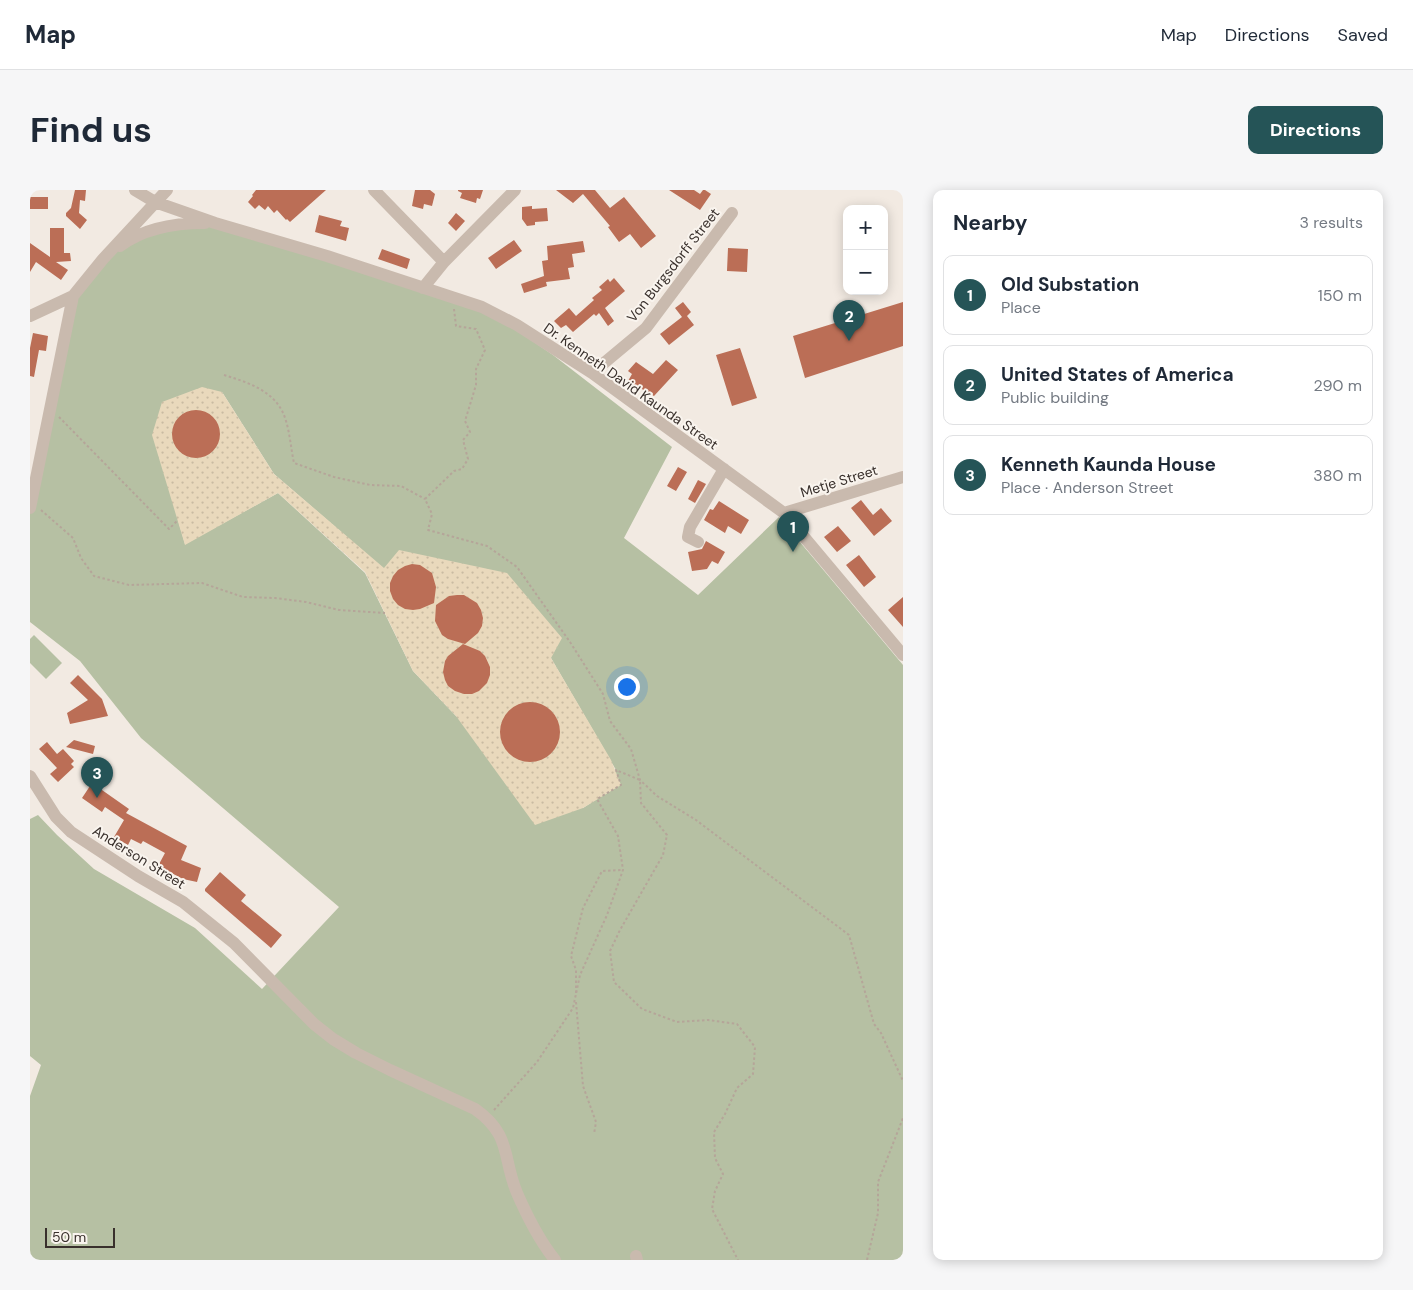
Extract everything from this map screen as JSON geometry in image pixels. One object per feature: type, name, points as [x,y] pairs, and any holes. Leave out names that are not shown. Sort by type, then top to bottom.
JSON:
[{"type":"street","name":"Dr. Kenneth David Kaunda Street","points":[[135,190],[155,202],[215,223],[327,256],[482,307],[505,319],[592,373],[784,513],[903,656]]},
{"type":"street","points":[[30,316],[73,296],[103,259],[168,190]]},
{"type":"street","points":[[374,190],[444,262]]},
{"type":"street","points":[[423,288],[444,262],[515,190]]},
{"type":"street","name":"Von Burgsdorff Street","points":[[592,373],[646,328],[732,213]]},
{"type":"street","points":[[103,259],[124,243],[157,228],[181,223],[215,223]]},
{"type":"street","points":[[31,505],[73,296]]},
{"type":"street","points":[[698,542],[688,537],[690,527],[724,469]]},
{"type":"street","name":"Metje Street","points":[[784,513],[903,477]]},
{"type":"street","name":"Anderson Street","points":[[30,776],[56,817],[71,832],[182,902],[245,954],[314,1024],[333,1039],[356,1054],[475,1109],[487,1117]]},
{"type":"street","points":[[487,1117],[497,1128],[503,1141],[521,1200],[542,1242],[555,1260]]},
{"type":"path","points":[[425,499],[454,471],[462,469],[468,459],[463,440],[470,432],[465,422],[476,385],[476,369],[485,350],[476,329],[456,326],[451,297]]},
{"type":"path","points":[[224,375],[250,382],[274,398],[286,420],[294,463],[334,477],[370,485],[401,486],[425,499],[432,514],[428,530],[487,546],[517,567],[570,642],[603,694],[610,721],[631,748],[640,780],[641,803],[668,834],[663,855],[610,951],[614,982],[642,1009],[677,1022],[708,1020],[738,1024],[755,1047],[753,1074],[738,1088],[726,1114],[714,1132],[715,1158],[723,1174],[715,1191],[712,1210],[738,1260]]},
{"type":"path","points":[[51,408],[169,529],[178,520]]},
{"type":"path","points":[[31,505],[73,538],[81,558],[94,576],[129,586],[202,583],[242,598],[275,598],[306,602],[339,610],[385,613]]},
{"type":"path","points":[[487,1117],[537,1062],[573,1008],[580,975],[607,915],[623,870],[618,836],[597,799],[621,785],[616,770],[640,780],[657,796],[710,831],[850,936],[874,1024],[881,1032],[903,1081]]},
{"type":"path","points":[[594,1134],[596,1122],[582,1086],[576,970],[571,956],[582,908],[602,871],[623,870]]},
{"type":"path","points":[[867,1260],[878,1213],[878,1182],[903,1118]]},
{"type":"green space","points":[[215,223],[482,307],[553,355],[672,447],[624,538],[698,595],[779,517],[903,665],[903,1260],[30,1260],[30,1096],[41,1065],[30,1056],[30,819],[38,815],[94,869],[195,928],[262,989],[339,907],[141,738],[80,661],[30,622],[30,508],[73,296],[103,259],[157,228]],"holes":[[[222,392],[274,474],[384,569],[551,658],[616,770],[597,799],[583,808],[456,716],[413,671],[365,573],[278,493],[185,544],[178,520]]]},
{"type":"green space","points":[[34,635],[62,663],[46,679],[30,663],[30,639]]},
{"type":"sand","points":[[202,387],[222,392],[274,474],[384,568],[399,550],[507,573],[562,638],[551,658],[611,760],[621,785],[583,808],[535,825],[456,716],[413,671],[365,572],[278,493],[185,545],[152,435],[162,402]]},
{"type":"building","points":[[75,190],[86,190],[85,201],[80,200],[79,213],[87,220],[80,229],[66,216],[66,213],[71,208]]},
{"type":"building","points":[[256,190],[326,190],[290,222],[277,210],[274,213],[268,206],[265,210],[259,205],[255,209],[248,202]]},
{"type":"building","points":[[415,190],[430,190],[435,194],[432,206],[424,204],[423,209],[412,206]]},
{"type":"building","points":[[458,190],[483,190],[480,199],[477,198],[476,203],[460,198],[462,193]]},
{"type":"building","points":[[556,190],[595,190],[610,208],[624,197],[656,236],[641,248],[630,234],[619,242],[608,227],[610,226],[583,194],[573,203]]},
{"type":"building","points":[[669,190],[694,190],[700,194],[705,190],[711,194],[700,210]]},
{"type":"building","points":[[30,197],[48,197],[48,209],[30,209]]},
{"type":"building","points":[[532,206],[532,209],[547,208],[548,221],[535,222],[535,225],[527,226],[522,219],[522,207]]},
{"type":"building","points":[[456,213],[465,221],[456,231],[448,223]]},
{"type":"building","points":[[319,215],[342,221],[340,226],[349,228],[346,241],[315,232]]},
{"type":"building","points":[[50,228],[64,228],[64,253],[70,253],[71,261],[56,262],[68,270],[61,280],[36,262],[30,272],[30,243],[50,257]]},
{"type":"building","points":[[514,240],[522,251],[496,269],[488,258]]},
{"type":"building","points":[[583,241],[585,252],[572,254],[574,267],[568,268],[570,279],[546,282],[547,286],[524,293],[521,284],[544,276],[542,261],[548,260],[547,246]]},
{"type":"building","points":[[728,248],[748,249],[747,272],[727,271]]},
{"type":"building","points":[[382,249],[410,259],[407,269],[378,259]]},
{"type":"building","points":[[614,278],[625,291],[605,308],[614,321],[608,326],[599,313],[596,316],[594,314],[573,332],[566,325],[561,328],[554,321],[569,308],[576,316],[602,290],[599,287],[608,279],[610,282]]},
{"type":"building","points":[[683,302],[691,312],[687,316],[694,325],[669,345],[660,334],[682,317],[675,308]]},
{"type":"building","points":[[903,302],[903,346],[805,378],[793,336]]},
{"type":"building","points":[[33,333],[48,336],[46,351],[39,350],[34,377],[30,376],[30,348]]},
{"type":"building","points":[[740,348],[757,398],[732,406],[716,355]]},
{"type":"building","points":[[666,360],[678,370],[654,396],[628,381],[632,374],[628,371],[636,362],[653,374]]},
{"type":"building","points":[[196,410],[205,412],[213,417],[218,425],[220,434],[218,443],[213,451],[205,456],[196,458],[187,456],[179,451],[174,443],[172,434],[174,425],[179,417],[187,412]]},
{"type":"building","points":[[678,467],[687,472],[676,491],[667,486]]},
{"type":"building","points":[[698,480],[706,484],[695,503],[688,499]]},
{"type":"building","points":[[861,500],[873,515],[881,508],[892,521],[874,536],[851,508]]},
{"type":"building","points":[[719,501],[749,520],[741,534],[728,526],[725,533],[704,520],[710,509],[713,510]]},
{"type":"building","points":[[838,526],[851,541],[837,552],[824,537]]},
{"type":"building","points":[[706,541],[725,552],[718,564],[712,561],[707,569],[692,571],[688,552],[702,549]]},
{"type":"building","points":[[859,555],[876,577],[864,587],[846,565]]},
{"type":"building","points":[[412,564],[420,565],[432,573],[436,587],[434,603],[413,610],[405,609],[398,605],[390,591],[390,583],[393,576],[398,570]]},
{"type":"building","points":[[464,595],[477,603],[483,618],[482,626],[478,633],[465,644],[448,639],[442,635],[435,621],[436,605],[449,596]]},
{"type":"building","points":[[903,597],[903,627],[888,610]]},
{"type":"building","points":[[463,644],[480,651],[485,656],[490,667],[487,683],[479,691],[472,694],[455,691],[448,686],[443,672],[448,656]]},
{"type":"building","points":[[78,675],[102,699],[108,716],[70,724],[67,713],[88,700],[70,683]]},
{"type":"building","points":[[530,702],[547,707],[555,715],[560,732],[555,749],[547,757],[530,762],[513,757],[505,749],[500,732],[505,715],[513,707]]},
{"type":"building","points":[[74,740],[95,746],[93,754],[66,747]]},
{"type":"building","points":[[47,742],[57,754],[63,749],[74,761],[71,764],[74,767],[58,782],[50,774],[57,768],[39,749]]},
{"type":"building","points":[[92,783],[129,809],[126,813],[187,846],[181,860],[201,868],[197,882],[183,879],[158,866],[165,853],[143,841],[141,844],[131,839],[128,845],[114,837],[124,820],[105,807],[102,812],[82,798]]},
{"type":"building","points":[[220,872],[246,895],[241,901],[282,935],[271,948],[205,891]]},
{"type":"place","name":"United States of America","points":[[849,341]]},
{"type":"place","name":"Old Substation","points":[[793,552]]},
{"type":"place","name":"Kenneth Kaunda House","points":[[97,798]]}]
